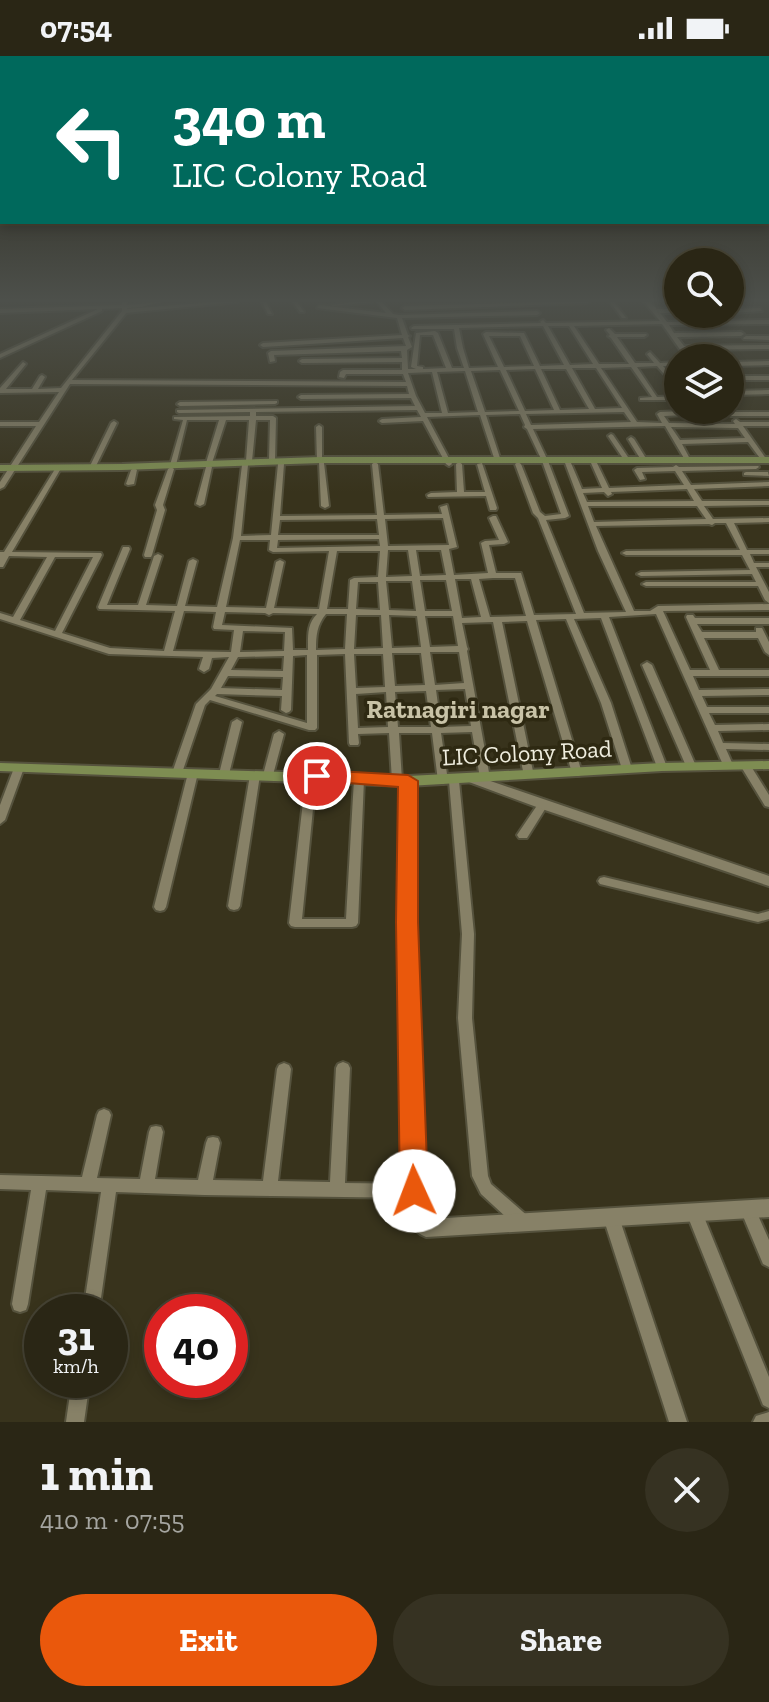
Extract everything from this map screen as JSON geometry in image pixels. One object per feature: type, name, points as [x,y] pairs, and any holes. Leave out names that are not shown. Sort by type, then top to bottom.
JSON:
[{"type":"main road","points":[[14,467],[134,470],[276,462],[518,464],[627,460],[646,465],[687,459],[764,463]]},
{"type":"main road","points":[[321,462],[498,461],[675,465],[744,460]]},
{"type":"main road","points":[[0,468],[172,467]]},
{"type":"main road","name":"LIC Colony Road","points":[[0,767],[448,781],[662,767],[769,765]]},
{"type":"street","points":[[0,391],[22,366]]},
{"type":"street","points":[[0,487],[80,366]]},
{"type":"street","points":[[405,366],[413,396],[452,463],[461,495]]},
{"type":"street","points":[[414,366],[467,370],[640,366]]},
{"type":"street","points":[[466,366],[498,461]]},
{"type":"street","points":[[502,366],[545,462],[565,516],[542,517]]},
{"type":"street","points":[[599,366],[635,424]]},
{"type":"street","points":[[633,366],[656,399]]},
{"type":"street","points":[[660,366],[664,371]]},
{"type":"street","points":[[569,367],[593,411]]},
{"type":"street","points":[[537,368],[558,412]]},
{"type":"street","points":[[342,377],[343,372],[370,369],[385,373],[449,369]]},
{"type":"street","points":[[370,369],[372,381]]},
{"type":"street","points":[[434,370],[446,415]]},
{"type":"street","points":[[33,391],[42,377]]},
{"type":"street","points":[[744,378],[769,378]]},
{"type":"street","points":[[68,382],[409,384]]},
{"type":"street","points":[[0,391],[62,390]]},
{"type":"street","points":[[744,393],[769,392]]},
{"type":"street","points":[[301,397],[413,396]]},
{"type":"street","points":[[642,399],[664,399]]},
{"type":"street","points":[[275,402],[254,410],[223,418],[204,410],[178,411],[204,410],[254,410],[446,415],[627,410]]},
{"type":"street","points":[[254,410],[273,418],[277,518],[273,550],[453,547],[445,511],[380,517],[277,518]]},
{"type":"street","points":[[254,410],[237,538],[217,627],[287,627],[286,710]]},
{"type":"street","points":[[744,413],[769,414]]},
{"type":"street","points":[[382,421],[423,414]]},
{"type":"street","points":[[200,504],[223,418]]},
{"type":"street","points":[[141,608],[153,556],[161,510],[159,505],[185,421]]},
{"type":"street","points":[[92,468],[114,423]]},
{"type":"street","points":[[0,424],[40,424]]},
{"type":"street","points":[[527,427],[635,424],[741,427],[769,424]]},
{"type":"street","points":[[665,424],[687,459]]},
{"type":"street","points":[[721,475],[769,474],[757,448],[739,424]]},
{"type":"street","points":[[319,427],[325,506]]},
{"type":"street","points":[[741,427],[769,431]]},
{"type":"street","points":[[611,436],[627,460]]},
{"type":"street","points":[[631,439],[658,488]]},
{"type":"street","points":[[678,442],[751,440]]},
{"type":"street","points":[[757,448],[769,448]]},
{"type":"street","points":[[568,463],[631,614]]},
{"type":"street","points":[[594,463],[612,503]]},
{"type":"street","points":[[642,479],[636,471],[646,465],[764,463]]},
{"type":"street","points":[[375,464],[384,549],[382,577],[394,730],[402,781],[414,1191],[418,1221],[426,1228],[769,1208]]},
{"type":"street","points":[[480,464],[504,542],[485,543],[493,576]]},
{"type":"street","points":[[518,464],[581,616]]},
{"type":"street","points":[[675,465],[712,523]]},
{"type":"street","points":[[0,565],[57,470]]},
{"type":"street","points":[[130,484],[134,470]]},
{"type":"street","points":[[580,491],[769,484]]},
{"type":"street","points":[[431,495],[489,494]]},
{"type":"street","points":[[644,503],[651,523]]},
{"type":"street","points":[[735,503],[748,521]]},
{"type":"street","points":[[584,504],[769,503]]},
{"type":"street","points":[[591,524],[769,520]]},
{"type":"street","points":[[730,523],[766,592]]},
{"type":"street","points":[[237,538],[383,537]]},
{"type":"street","points":[[445,548],[477,729],[479,778],[542,806],[645,837],[769,881]]},
{"type":"street","points":[[126,549],[102,607],[421,614],[492,619],[652,613],[658,609],[769,607]]},
{"type":"street","points":[[412,549],[468,934],[465,1018],[480,1176],[486,1189],[524,1223]]},
{"type":"street","points":[[212,694],[312,728],[313,628],[322,614],[333,550]]},
{"type":"street","points":[[626,553],[769,552]]},
{"type":"street","points":[[4,554],[98,555],[57,635]]},
{"type":"street","points":[[15,621],[53,554]]},
{"type":"street","points":[[168,653],[193,561]]},
{"type":"street","points":[[269,612],[280,562]]},
{"type":"street","points":[[641,574],[753,569],[769,565]]},
{"type":"street","points":[[354,743],[349,654],[354,580],[518,575],[577,773]]},
{"type":"street","points":[[474,576],[492,619],[529,776]]},
{"type":"street","points":[[646,584],[766,592]]},
{"type":"street","points":[[686,608],[716,673]]},
{"type":"street","points":[[658,609],[728,765]]},
{"type":"street","points":[[604,615],[662,767]]},
{"type":"street","points":[[0,616],[109,651],[288,655],[464,649]]},
{"type":"street","points":[[569,616],[606,703],[627,769]]},
{"type":"street","points":[[692,621],[769,621]]},
{"type":"street","points":[[755,621],[769,652]]},
{"type":"street","points":[[160,907],[201,704],[212,694],[235,655],[239,627]]},
{"type":"street","points":[[699,635],[761,635]]},
{"type":"street","points":[[204,669],[208,655]]},
{"type":"street","points":[[647,665],[691,766]]},
{"type":"street","points":[[226,673],[287,674]]},
{"type":"street","points":[[686,673],[769,673]]},
{"type":"street","points":[[351,691],[469,686]]},
{"type":"street","points":[[695,693],[769,692]]},
{"type":"street","points":[[212,694],[286,693]]},
{"type":"street","points":[[703,710],[769,710]]},
{"type":"street","points":[[224,774],[237,722]]},
{"type":"street","points":[[711,728],[769,727]]},
{"type":"street","points":[[354,731],[477,729]]},
{"type":"street","points":[[234,906],[262,775],[279,734]]},
{"type":"street","points":[[720,746],[769,747]]},
{"type":"street","points":[[320,751],[295,923],[352,923],[359,779]]},
{"type":"street","points":[[745,765],[769,804]]},
{"type":"street","points":[[0,820],[19,768]]},
{"type":"street","points":[[523,835],[542,806]]},
{"type":"street","points":[[604,881],[758,918],[769,915]]},
{"type":"street","points":[[337,1189],[343,1068]]},
{"type":"street","points":[[270,1188],[284,1069]]},
{"type":"street","points":[[88,1184],[104,1115]]},
{"type":"street","points":[[146,1185],[156,1132]]},
{"type":"street","points":[[204,1188],[213,1143]]},
{"type":"street","points":[[0,1182],[39,1186],[110,1184],[414,1191]]},
{"type":"street","points":[[94,1294],[110,1184]]},
{"type":"street","points":[[20,1304],[39,1186]]},
{"type":"street","points":[[748,1209],[769,1259]]},
{"type":"street","points":[[694,1212],[769,1399]]},
{"type":"street","points":[[611,1217],[678,1422]]},
{"type":"street","points":[[75,1422],[78,1398]]},
{"type":"street","points":[[762,1422],[769,1421]]},
{"type":"district","name":"Ratnagiri nagar","points":[[458,709]]},
{"type":"route","points":[[317,776],[408,781],[407,922],[414,1191]]}]
